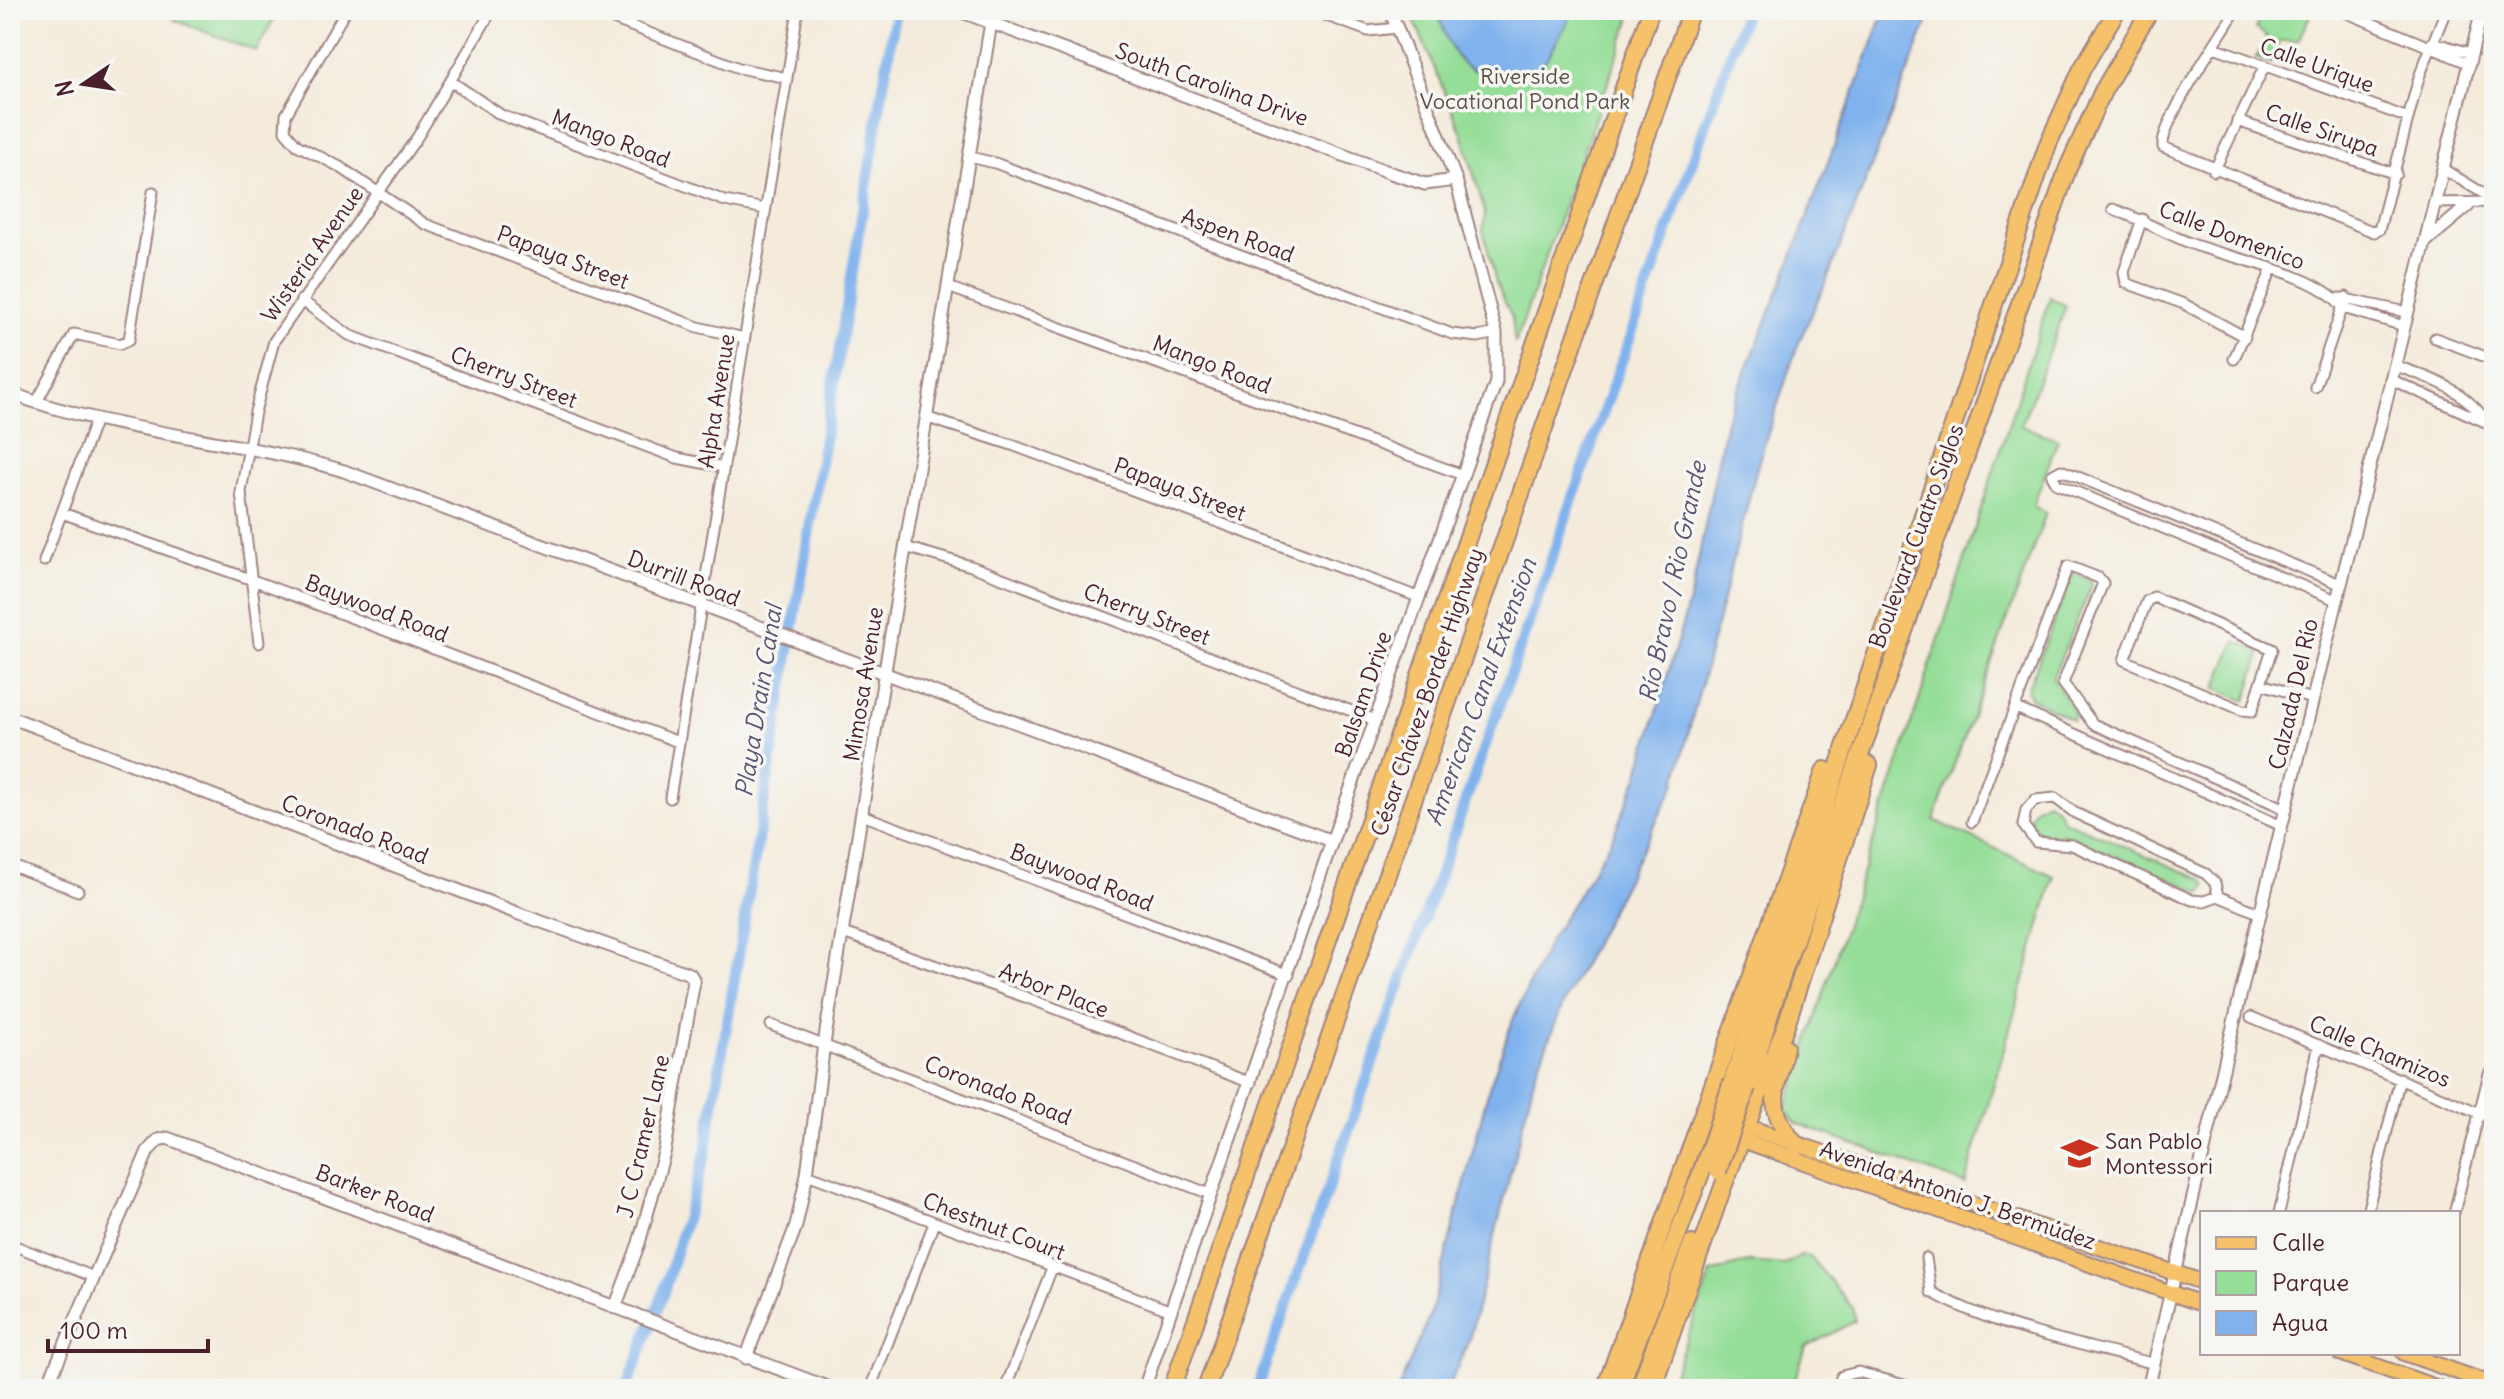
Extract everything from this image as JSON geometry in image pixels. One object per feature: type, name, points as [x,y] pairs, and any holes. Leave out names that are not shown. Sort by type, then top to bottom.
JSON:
[{"type":"highway","name":"César Chávez Border Highway","points":[[1172,1389],[1651,10]]},
{"type":"highway","name":"César Chávez Border Highway","points":[[1206,1389],[1691,10]]},
{"type":"highway","name":"Boulevard Cuatro Siglos","points":[[1746,1086],[1816,832],[2048,144],[2082,69],[2117,10]]},
{"type":"highway","name":"Boulevard Cuatro Siglos","points":[[1746,1086],[2068,168],[2097,104],[2150,10]]},
{"type":"highway","points":[[1652,1389],[1709,1169],[1703,1119],[1902,549],[1924,507]]},
{"type":"highway","points":[[1797,1146],[1778,1120],[1775,1110],[1786,1025],[1878,739],[1889,678]]},
{"type":"highway","points":[[1605,1389],[1746,1086],[1786,1025]]},
{"type":"highway","points":[[1720,1068],[1735,1088],[1749,1092],[1746,1086]]},
{"type":"highway","points":[[1619,1389],[1709,1169],[1744,1133],[1746,1086]]},
{"type":"highway","points":[[1639,1389],[1709,1169]]},
{"type":"main road","name":"Avenida Antonio J. Bermúdez","points":[[1703,1119],[2200,1303]]},
{"type":"main road","name":"Avenida Antonio J. Bermúdez","points":[[1744,1133],[1797,1146],[2200,1281]]},
{"type":"main road","points":[[2346,1355],[2441,1389]]},
{"type":"main road","points":[[2410,1355],[2494,1385]]},
{"type":"street","name":"Papaya Street","points":[[346,10],[286,115],[285,131],[297,145],[378,191],[425,224],[698,327],[744,338]]},
{"type":"street","name":"Wisteria Avenue","points":[[259,643],[241,492],[274,341],[452,82],[492,10]]},
{"type":"street","points":[[590,10],[739,68],[787,78]]},
{"type":"street","name":"Alpha Avenue","points":[[670,798],[798,10]]},
{"type":"street","name":"South Carolina Drive","points":[[957,10],[1391,173],[1425,184],[1456,180]]},
{"type":"street","name":"Mimosa Avenue","points":[[746,1358],[788,1254],[807,1174],[824,1044],[993,10]]},
{"type":"street","points":[[1311,10],[1368,31],[1397,28]]},
{"type":"street","name":"Balsam Drive","points":[[1144,1389],[1169,1310],[1289,975],[1332,841],[1496,382],[1496,333],[1456,180],[1390,10]]},
{"type":"street","points":[[2236,10],[2165,133],[2162,145],[2169,152],[2214,171],[2370,232],[2379,230],[2419,77],[2446,10]]},
{"type":"street","points":[[2340,10],[2414,40],[2470,58]]},
{"type":"street","name":"Calzada Del Río","points":[[2148,1389],[2312,699],[2482,10]]},
{"type":"street","name":"Calle Urique","points":[[2214,47],[2408,118]]},
{"type":"street","points":[[2214,171],[2265,65]]},
{"type":"street","name":"Mango Road","points":[[452,82],[501,115],[725,201],[765,209]]},
{"type":"street","name":"Calle Sirupa","points":[[2237,121],[2396,174]]},
{"type":"street","name":"Aspen Road","points":[[970,157],[1009,168],[1452,334],[1466,337],[1496,333]]},
{"type":"street","points":[[2443,169],[2494,201]]},
{"type":"street","points":[[36,403],[67,342],[79,332],[120,344],[129,340],[153,192]]},
{"type":"street","points":[[2434,203],[2468,206],[2494,201]]},
{"type":"street","points":[[2424,243],[2468,206]]},
{"type":"street","name":"Calle Domenico","points":[[2113,209],[2142,219],[2192,244],[2272,269],[2404,326]]},
{"type":"street","points":[[2142,219],[2124,272],[2126,283],[2184,304],[2245,337]]},
{"type":"street","points":[[2234,359],[2272,269]]},
{"type":"street","name":"Mango Road","points":[[948,287],[1463,475]]},
{"type":"street","name":"Cherry Street","points":[[301,300],[349,335],[677,458],[723,467]]},
{"type":"street","points":[[2315,387],[2342,301]]},
{"type":"street","name":"Calle Domenico","points":[[2342,301],[2407,312]]},
{"type":"street","points":[[2435,338],[2494,360]]},
{"type":"street","points":[[2394,365],[2468,397],[2490,424]]},
{"type":"street","points":[[2390,379],[2490,424]]},
{"type":"street","name":"Durrill Road","points":[[10,393],[96,419],[249,447],[344,471],[1332,841]]},
{"type":"street","name":"Papaya Street","points":[[928,418],[962,427],[1418,597]]},
{"type":"street","points":[[44,561],[96,419]]},
{"type":"street","points":[[2336,600],[2057,484],[2052,475],[2061,470],[2340,584]]},
{"type":"street","points":[[2126,513],[2132,499]]},
{"type":"street","name":"Baywood Road","points":[[62,513],[250,579],[678,742]]},
{"type":"street","points":[[2237,559],[2243,544]]},
{"type":"street","name":"Cherry Street","points":[[905,547],[971,566],[1375,720]]},
{"type":"street","points":[[2281,577],[2286,562]]},
{"type":"street","points":[[1972,822],[2068,566],[2099,578],[2103,583],[2063,683],[2093,724],[2286,809]]},
{"type":"street","points":[[2154,597],[2271,649],[2261,684],[2253,710],[2249,712],[2125,661],[2123,655],[2148,600],[2154,597]]},
{"type":"street","points":[[2261,684],[2312,699]]},
{"type":"street","points":[[2016,708],[2282,826]]},
{"type":"street","name":"Coronado Road","points":[[10,717],[522,915],[689,972]]},
{"type":"street","points":[[2086,739],[2093,724]]},
{"type":"street","points":[[2218,896],[2215,883],[2206,874],[2075,813],[2055,798],[2035,800],[2026,810],[2023,825],[2036,842],[2072,845],[2192,900],[2204,901],[2218,896],[2261,914]]},
{"type":"street","name":"Baywood Road","points":[[862,815],[1289,975]]},
{"type":"street","points":[[10,865],[78,891]]},
{"type":"street","name":"Arbor Place","points":[[843,933],[1251,1083]]},
{"type":"street","name":"J C Cramer Lane","points":[[615,1308],[639,1243],[665,1149],[694,981],[689,972]]},
{"type":"street","name":"Calle Chamizos","points":[[2251,1017],[2494,1119]]},
{"type":"street","name":"Coronado Road","points":[[771,1025],[1210,1194]]},
{"type":"street","points":[[2279,1211],[2319,1045]]},
{"type":"street","points":[[2454,1211],[2489,1074]]},
{"type":"street","points":[[2367,1211],[2400,1078]]},
{"type":"street","name":"Barker Road","points":[[49,1383],[148,1151],[158,1140],[167,1138],[665,1329],[832,1389]]},
{"type":"street","name":"Chestnut Court","points":[[807,1174],[1169,1310]]},
{"type":"street","points":[[870,1389],[934,1223]]},
{"type":"street","points":[[10,1244],[94,1277]]},
{"type":"street","points":[[1926,1258],[1931,1292],[1945,1300],[2003,1322],[2154,1364]]},
{"type":"street","points":[[1005,1389],[1052,1268]]},
{"type":"street","points":[[1836,1389],[1842,1376],[1858,1372],[1918,1389]]},
{"type":"street","points":[[49,1383],[80,1389]]},
{"type":"green space","points":[[180,10],[279,10],[256,51],[174,20]]},
{"type":"green space","name":"Riverside Vocational Pond Park","points":[[1410,10],[1627,10],[1630,20],[1515,344],[1512,317],[1496,283],[1483,230],[1485,213],[1462,134]]},
{"type":"green space","points":[[2266,10],[2312,12],[2298,40],[2280,41],[2271,63],[2256,58],[2268,37],[2255,28]]},
{"type":"green space","points":[[2050,297],[2066,306],[2021,426],[2058,439],[2033,506],[2046,513],[1934,820],[2054,876],[1965,1184],[1796,1123],[1786,1109]]},
{"type":"green space","points":[[2073,574],[2091,580],[2092,585],[2053,677],[2075,715],[2073,720],[2030,698],[2027,690]]},
{"type":"green space","points":[[2236,641],[2261,653],[2246,701],[2216,688]]},
{"type":"green space","points":[[2047,801],[2058,809],[2063,820],[2203,880],[2206,885],[2202,893],[2063,834],[2047,838],[2032,825],[2030,816],[2036,807]]},
{"type":"green space","points":[[1801,1256],[1810,1257],[1852,1307],[1855,1321],[1806,1347],[1792,1389],[1668,1389],[1711,1273],[1748,1262],[1784,1265]]},
{"type":"water","points":[[1437,10],[1575,10],[1540,70],[1502,74],[1474,70],[1465,65],[1451,47]]},
{"type":"water","points":[[1885,10],[1932,10],[1831,270],[1797,347],[1759,460],[1675,785],[1564,1002],[1535,1074],[1469,1340],[1448,1389],[1398,1389],[1431,1313],[1489,1088],[1514,1017],[1550,940],[1611,841],[1637,779],[1692,591],[1726,420],[1790,263]]},
{"type":"waterway","name":"Playa Drain Canal","points":[[626,1389],[663,1294],[705,1156],[896,10]]},
{"type":"waterway","name":"American Canal Extension","points":[[1257,1389],[1746,10]]},
{"type":"place","name":"San Pablo Montessori","points":[[2079,1154]]},
{"type":"water label","name":"Río Bravo / Rio Grande","points":[[1673,582]]}]
